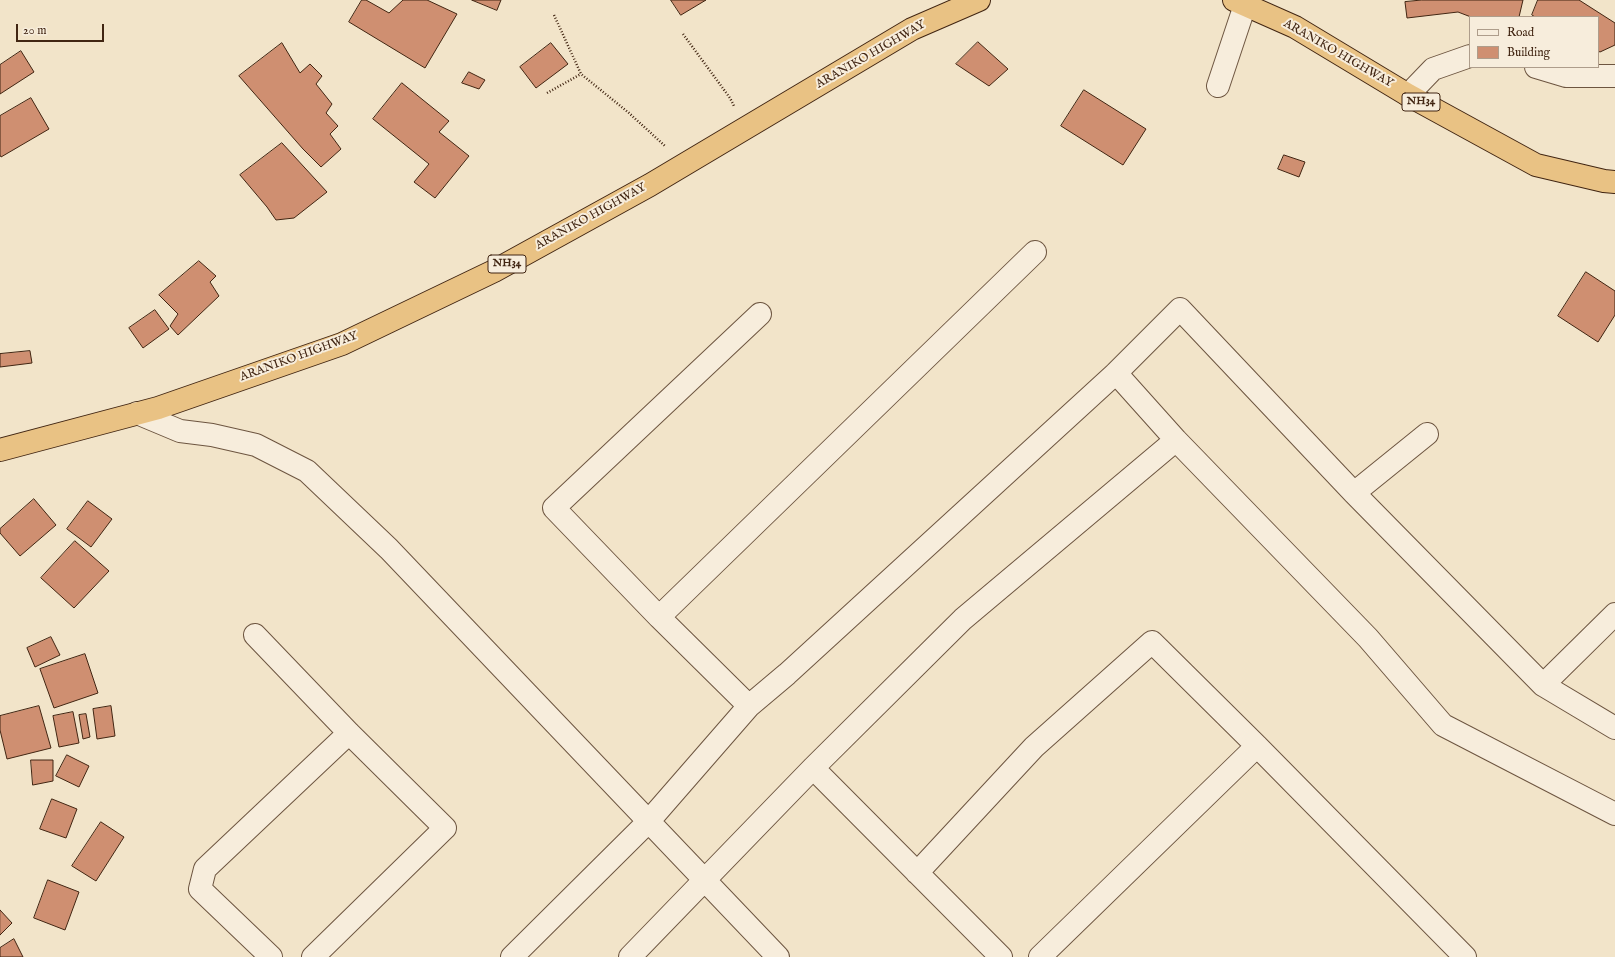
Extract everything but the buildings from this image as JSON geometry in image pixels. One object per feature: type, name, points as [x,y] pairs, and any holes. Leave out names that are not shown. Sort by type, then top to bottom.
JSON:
[{"type":"highway","name":"ARANIKO HIGHWAY","points":[[0,450],[158,408],[342,344],[494,271],[650,185],[745,130],[912,29],[979,0]]},
{"type":"highway","name":"ARANIKO HIGHWAY","points":[[1240,2],[1295,27],[1408,95],[1536,165],[1604,181],[1615,182]]},
{"type":"street","points":[[1218,86],[1240,2]]},
{"type":"street","points":[[1408,95],[1433,69],[1469,56]]},
{"type":"street","points":[[1539,68],[1566,76],[1615,76]]},
{"type":"street","points":[[659,616],[1035,252]]},
{"type":"street","points":[[512,957],[648,822],[749,706],[787,674],[1116,373],[1180,309],[1354,493],[1543,685],[1615,728]]},
{"type":"street","points":[[749,706],[554,508],[760,314]]},
{"type":"street","points":[[1116,373],[1176,440],[1368,638],[1443,725],[1615,814]]},
{"type":"street","points":[[137,413],[180,430],[212,435],[256,445],[307,471],[388,549],[778,957]]},
{"type":"street","points":[[1354,493],[1427,434]]},
{"type":"street","points":[[630,957],[813,768],[963,619],[1176,440]]},
{"type":"street","points":[[1543,685],[1615,614]]},
{"type":"street","points":[[254,635],[349,733],[445,828],[313,957]]},
{"type":"street","points":[[917,873],[1034,748],[1152,642],[1465,957]]},
{"type":"street","points":[[271,957],[200,889],[205,869],[349,733]]},
{"type":"street","points":[[1040,957],[1257,746]]},
{"type":"street","points":[[813,768],[1001,957]]},
{"type":"path","points":[[554,16],[580,74],[629,113],[684,164]]},
{"type":"path","points":[[684,34],[730,98],[745,130]]},
{"type":"path","points":[[547,93],[580,74]]}]
